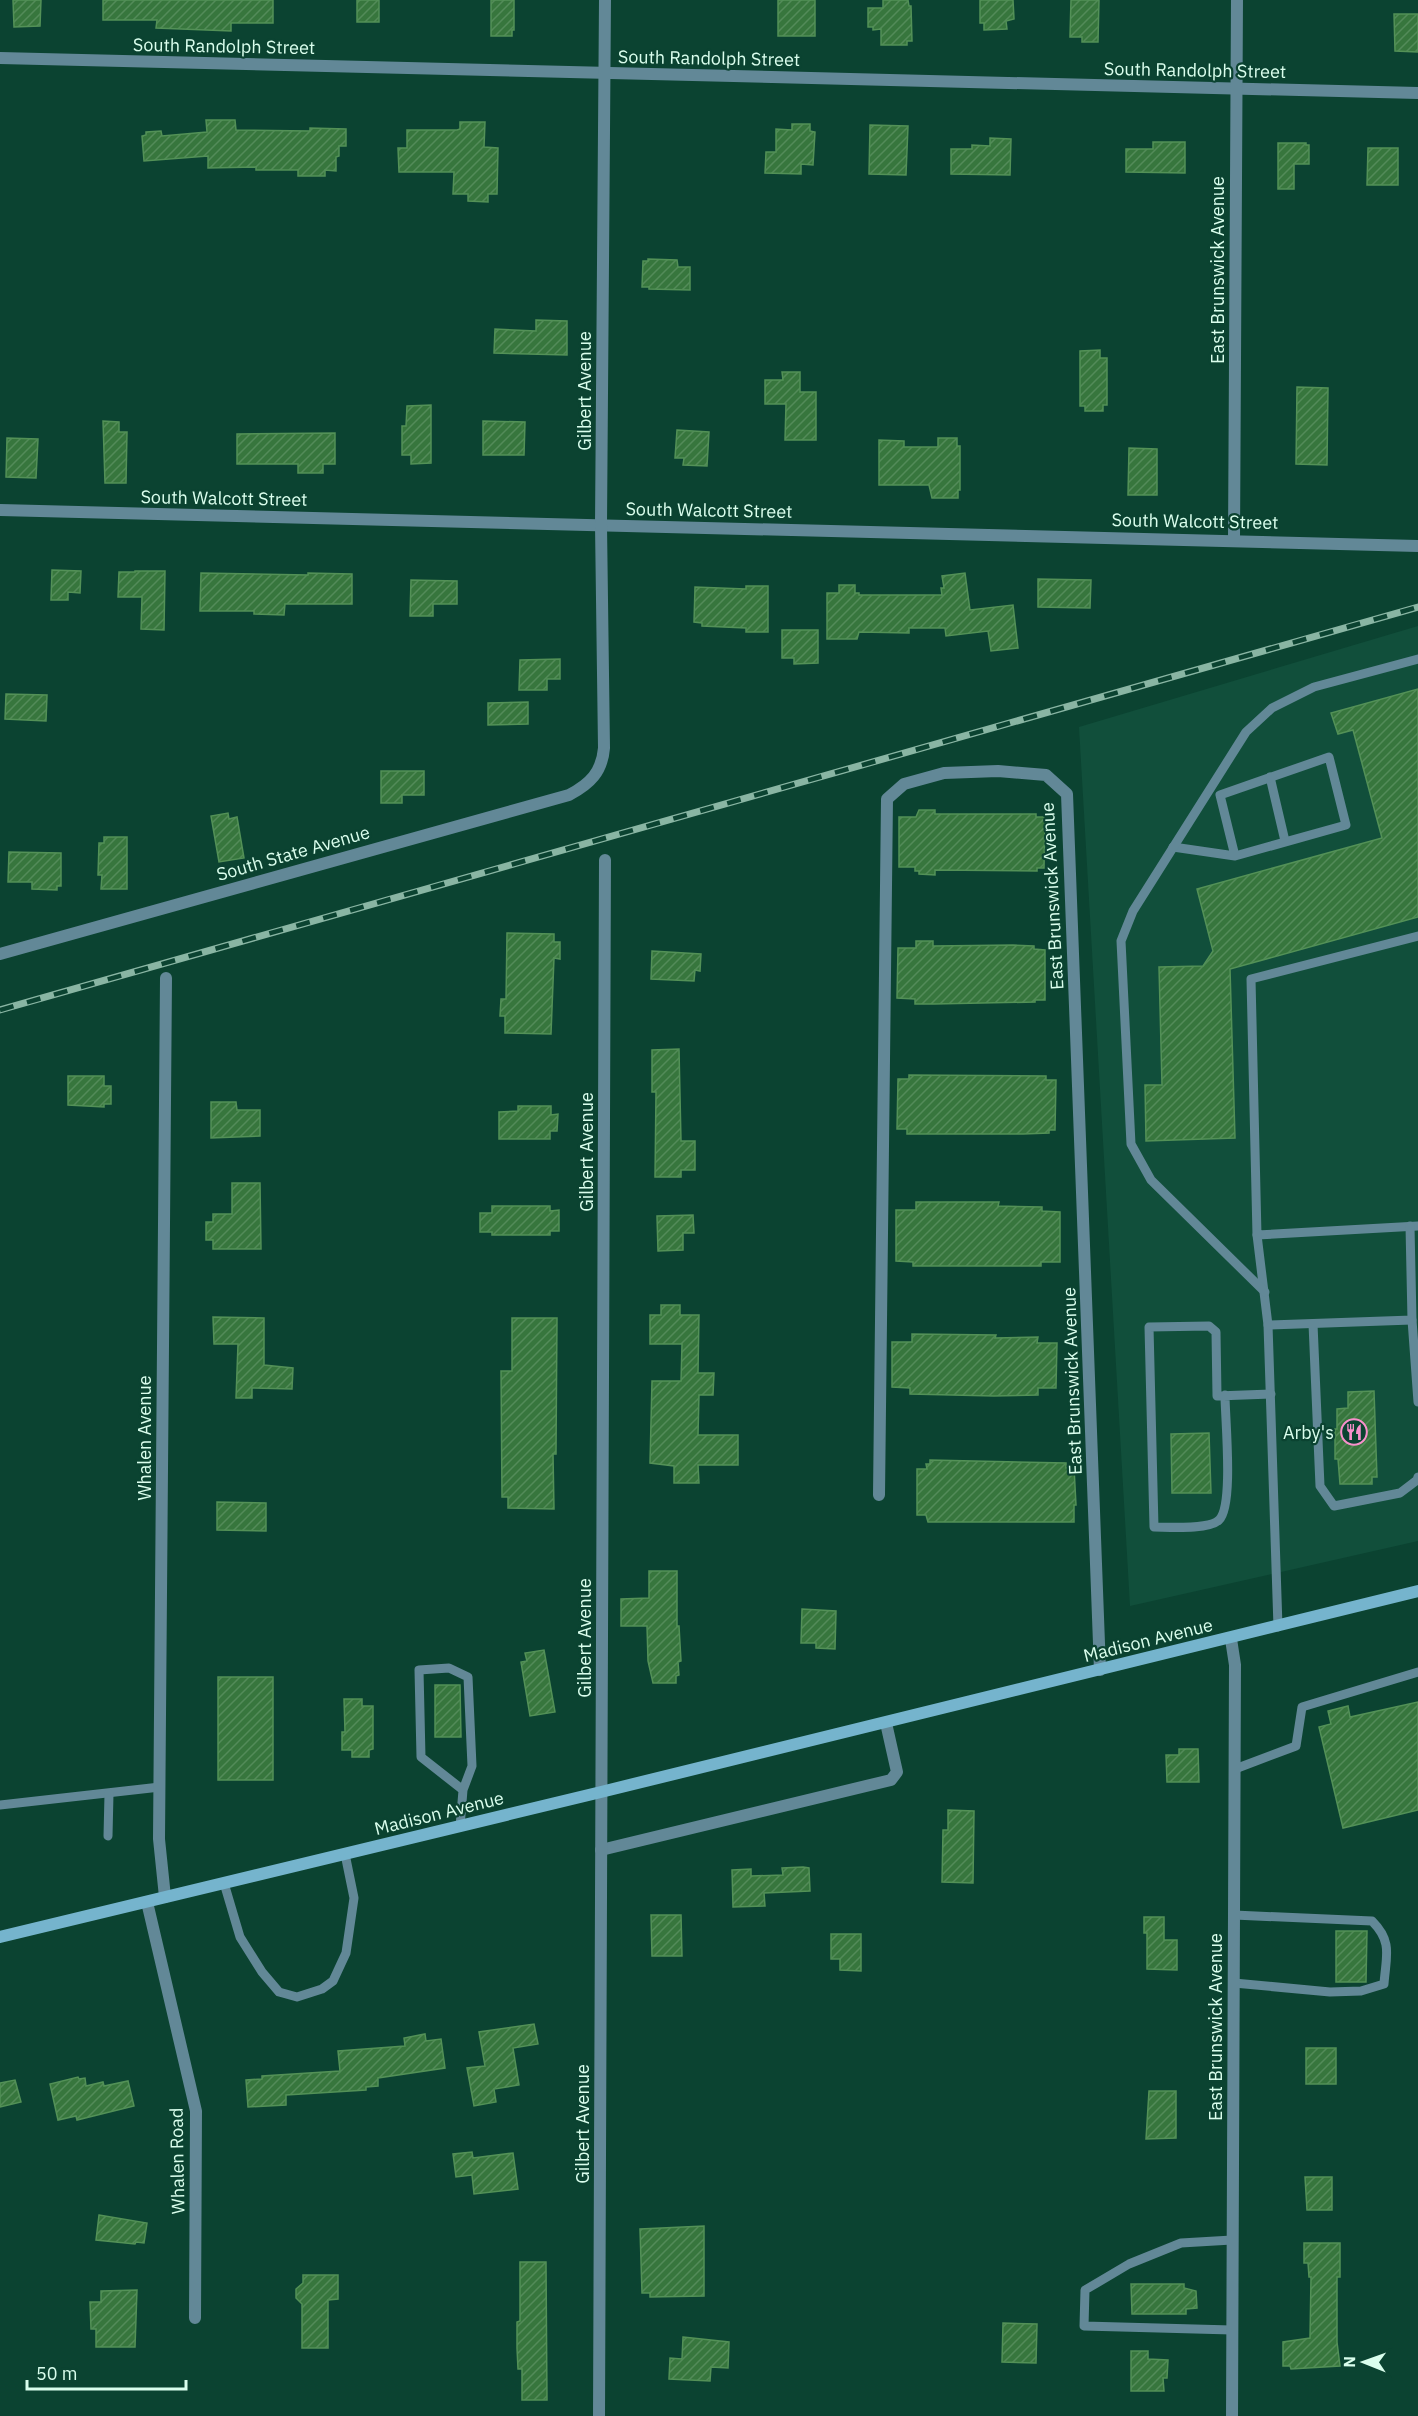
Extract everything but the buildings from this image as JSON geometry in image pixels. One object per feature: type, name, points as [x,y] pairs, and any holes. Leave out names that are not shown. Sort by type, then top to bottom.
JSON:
[{"type":"main road","name":"Madison Avenue","points":[[0,1937],[1231,1639],[1418,1591]]},
{"type":"street","name":"Gilbert Avenue","points":[[592,780],[603,760],[604,748],[601,525],[605,0]]},
{"type":"street","name":"East Brunswick Avenue","points":[[1234,540],[1237,0]]},
{"type":"street","name":"South Randolph Street","points":[[0,58],[1418,93]]},
{"type":"street","name":"South Walcott Street","points":[[0,510],[1418,546]]},
{"type":"street","name":"East Brunswick Avenue","points":[[879,1495],[887,799],[904,784],[944,773],[998,771],[1046,775],[1066,794],[1100,1670]]},
{"type":"street","name":"South State Avenue","points":[[0,954],[569,795],[592,780]]},
{"type":"street","name":"Gilbert Avenue","points":[[599,2416],[605,860]]},
{"type":"street","name":"Whalen Avenue","points":[[165,1897],[159,1849],[166,978]]},
{"type":"street","name":"East Brunswick Avenue","points":[[1231,1639],[1235,1665],[1232,2416]]},
{"type":"street","points":[[601,1850],[891,1780],[897,1772],[886,1723]]},
{"type":"street","name":"Whalen Road","points":[[147,1902],[196,2111],[195,2318]]},
{"type":"lane","points":[[1265,1292],[1151,1180],[1131,1144],[1121,941],[1133,911],[1246,732],[1272,708],[1314,687],[1418,659]]},
{"type":"lane","points":[[1173,847],[1235,856],[1346,825],[1329,757],[1220,795],[1206,796]]},
{"type":"lane","points":[[1270,777],[1285,841]]},
{"type":"lane","points":[[1220,795],[1235,856]]},
{"type":"lane","points":[[1278,1626],[1268,1325],[1257,1235],[1251,979],[1418,936]]},
{"type":"lane","points":[[1257,1235],[1414,1226],[1412,1320],[1418,1402]]},
{"type":"lane","points":[[1268,1325],[1412,1320]]},
{"type":"lane","points":[[1314,1324],[1320,1486],[1334,1506],[1400,1493],[1418,1478]]},
{"type":"lane","points":[[1225,1395],[1227,1492],[1225,1509],[1218,1521],[1206,1526],[1154,1527],[1149,1327],[1209,1326],[1216,1332],[1217,1395],[1270,1394]]},
{"type":"lane","points":[[460,1827],[463,1790],[472,1766],[468,1677],[449,1668],[419,1670],[421,1757],[463,1790]]},
{"type":"lane","points":[[1235,1769],[1296,1746],[1302,1707],[1418,1672]]},
{"type":"lane","points":[[0,1804],[160,1787]]},
{"type":"lane","points":[[108,1836],[109,1794]]},
{"type":"lane","points":[[224,1883],[240,1937],[262,1972],[279,1992],[297,1997],[322,1989],[333,1981],[346,1953],[354,1898],[345,1854]]},
{"type":"lane","points":[[1234,1915],[1372,1921],[1384,1933],[1387,1947],[1384,1984],[1361,1991],[1330,1992],[1234,1983]]},
{"type":"lane","points":[[1232,2240],[1181,2243],[1129,2264],[1085,2290],[1084,2326],[1232,2330]]},
{"type":"shaded area","points":[[1418,626],[1418,1541],[1130,1606],[1079,727]]},
{"type":"railway","points":[[0,1010],[1418,607]]},
{"type":"place","name":"Arby's","points":[[1354,1432]]}]
